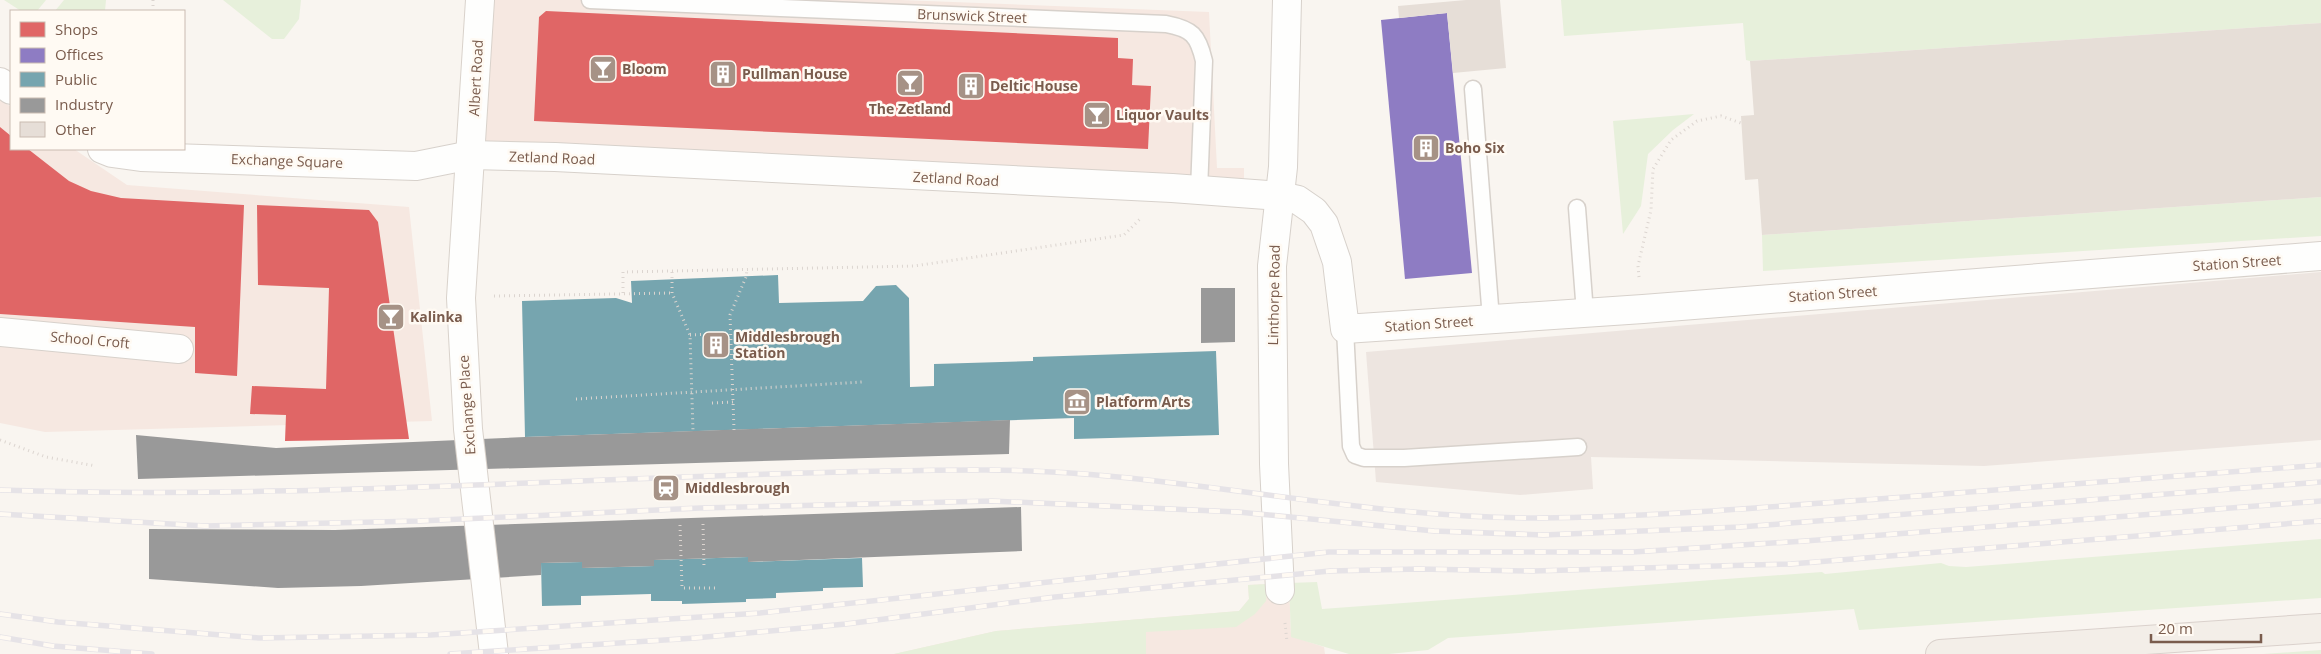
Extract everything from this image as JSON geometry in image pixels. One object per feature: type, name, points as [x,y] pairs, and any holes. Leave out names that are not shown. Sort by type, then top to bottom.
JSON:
[{"type":"main road","points":[[1940,654],[2321,628]]},
{"type":"street","name":"Albert Road","points":[[471,155],[480,0]]},
{"type":"street","name":"Linthorpe Road","points":[[1280,590],[1274,464],[1272,266],[1284,158],[1287,0]]},
{"type":"street","name":"Exchange Square","points":[[104,150],[140,157],[416,166],[471,155]]},
{"type":"street","name":"Zetland Road","points":[[471,155],[555,157],[1172,188],[1280,196],[1298,200],[1314,211],[1324,224],[1337,262],[1345,329]]},
{"type":"street","name":"Exchange Place","points":[[471,155],[461,298],[468,429],[494,654]]},
{"type":"street","name":"Station Street","points":[[1345,329],[1643,309],[2321,256]]},
{"type":"street","name":"School Croft","points":[[0,332],[179,348]]},
{"type":"lane","name":"Brunswick Street","points":[[590,0],[1166,24],[1185,28],[1194,36],[1204,61],[1199,191]]},
{"type":"lane","points":[[1473,88],[1491,319]]},
{"type":"lane","points":[[1577,208],[1585,313]]},
{"type":"lane","points":[[1345,329],[1351,446],[1355,455],[1364,458],[1404,458],[1578,447]]},
{"type":"path","points":[[1643,309],[1638,266],[1651,210],[1654,169],[1671,140],[1696,121],[1721,116],[1742,123]]},
{"type":"path","points":[[623,293],[623,272],[914,266],[1124,235],[1172,188]]},
{"type":"path","points":[[734,430],[730,315],[746,277],[747,270]]},
{"type":"path","points":[[672,272],[672,293],[690,335],[693,431]]},
{"type":"path","points":[[461,298],[672,293]]},
{"type":"path","points":[[690,335],[730,333]]},
{"type":"path","points":[[576,399],[862,382]]},
{"type":"path","points":[[712,403],[732,402]]},
{"type":"path","points":[[0,440],[46,457],[96,466]]},
{"type":"path","points":[[703,524],[704,568]]},
{"type":"path","points":[[680,525],[682,588],[717,588]]},
{"type":"path","points":[[1286,633],[1286,642]]},
{"type":"shaded area","points":[[480,0],[901,0],[1209,12],[1217,168],[1244,168],[1244,194],[471,155]]},
{"type":"shaded area","points":[[0,99],[10,106],[10,150],[75,150],[127,185],[409,207],[432,421],[45,432],[0,423]]},
{"type":"shaded area","points":[[2321,272],[2321,440],[1984,466],[1591,457],[1593,489],[1520,495],[1376,482],[1366,352]]},
{"type":"shaded area","points":[[1289,583],[1291,636],[1324,647],[1325,654],[894,654],[996,631],[1239,611],[1249,599],[1248,585]]},
{"type":"green space","points":[[4,0],[46,0],[38,10],[19,10]]},
{"type":"green space","points":[[64,0],[106,0],[105,10],[56,10]]},
{"type":"green space","points":[[223,0],[301,0],[299,19],[284,39],[272,39]]},
{"type":"green space","points":[[1561,0],[2321,0],[2321,23],[1750,61],[1746,60],[1743,23],[1564,36]]},
{"type":"green space","points":[[1694,114],[1673,130],[1648,154],[1641,206],[1623,234],[1613,121]]},
{"type":"green space","points":[[2321,197],[2321,236],[1763,271],[1762,235]]},
{"type":"green space","points":[[2321,539],[2321,598],[1859,630],[1854,609],[1448,638],[1428,650],[1389,654],[1349,654],[1291,637],[1289,583],[1317,582],[1322,609],[1822,572],[1825,574],[1941,563],[1949,566],[1966,567]]},
{"type":"green space","points":[[1268,584],[1266,601],[1255,614],[1236,627],[1146,632],[1146,654],[894,654],[996,631],[1239,611],[1249,599],[1248,585]]},
{"type":"green space","points":[[2321,650],[2321,654],[2263,654]]},
{"type":"building: Shops","points":[[546,11],[1118,38],[1118,58],[1133,59],[1132,85],[1151,86],[1148,149],[534,121],[539,17]]},
{"type":"building: Shops","points":[[0,127],[10,135],[10,150],[29,150],[69,181],[91,191],[121,198],[244,205],[237,376],[195,373],[195,327],[0,314]]},
{"type":"building: Shops","points":[[257,205],[369,210],[378,222],[409,439],[285,441],[286,415],[250,414],[252,386],[326,389],[329,288],[258,285]]},
{"type":"building: Offices","name":"Boho Six","points":[[1447,13],[1472,273],[1405,279],[1381,20]]},
{"type":"building: Public","name":"Middlesbrough Station","points":[[778,275],[779,303],[863,301],[876,286],[896,285],[909,298],[910,387],[934,386],[934,364],[1033,361],[1033,357],[1216,351],[1219,435],[1074,439],[1074,418],[525,437],[522,301],[616,298],[632,303],[631,281]]},
{"type":"building: Public","points":[[748,557],[748,562],[862,558],[863,587],[823,588],[823,591],[776,593],[776,598],[746,599],[746,602],[682,604],[682,601],[651,601],[651,594],[581,596],[581,605],[542,606],[541,563],[582,562],[582,568],[654,566],[654,560]]},
{"type":"building: Industry","points":[[1201,288],[1235,288],[1235,342],[1201,343]]},
{"type":"building: Industry","points":[[1010,420],[1009,454],[138,479],[136,435],[276,448],[525,437]]},
{"type":"building: Industry","points":[[1021,507],[1022,551],[748,562],[748,557],[654,560],[654,566],[582,568],[582,562],[541,563],[541,575],[361,586],[278,588],[149,579],[149,529],[335,530]]},
{"type":"building: Other","points":[[1466,0],[1500,0],[1506,68],[1453,73],[1447,13],[1399,18],[1398,6]]},
{"type":"building: Other","points":[[2321,23],[2321,197],[1762,235],[1758,179],[1745,180],[1741,116],[1754,115],[1750,61]]},
{"type":"railway","points":[[0,490],[245,492],[736,475],[981,470],[1121,477],[1400,511],[1540,518],[1667,514],[2321,465]]},
{"type":"railway","points":[[0,514],[205,526],[420,521],[700,508],[992,501],[1238,512],[1434,531],[1543,535],[1740,527],[2321,482]]},
{"type":"railway","points":[[0,614],[58,622],[259,638],[431,635],[760,613],[1329,552],[1633,552],[1805,541],[2321,501]]},
{"type":"railway","points":[[450,654],[695,638],[846,624],[1055,597],[1330,571],[1418,569],[1533,571],[1791,564],[2321,521]]},
{"type":"railway","points":[[0,637],[53,646],[152,654]]},
{"type":"place","name":"Bloom","points":[[603,69]]},
{"type":"place","name":"Pullman House","points":[[723,74]]},
{"type":"place","name":"The Zetland","points":[[910,83]]},
{"type":"place","name":"Deltic House","points":[[971,86]]},
{"type":"place","name":"Liquor Vaults","points":[[1097,115]]},
{"type":"place","name":"Boho Six","points":[[1426,148]]},
{"type":"place","name":"Kalinka","points":[[391,317]]},
{"type":"place","name":"Middlesbrough Station","points":[[716,345]]},
{"type":"place","name":"Platform Arts","points":[[1077,402]]},
{"type":"place","name":"Middlesbrough","points":[[666,488]]}]
